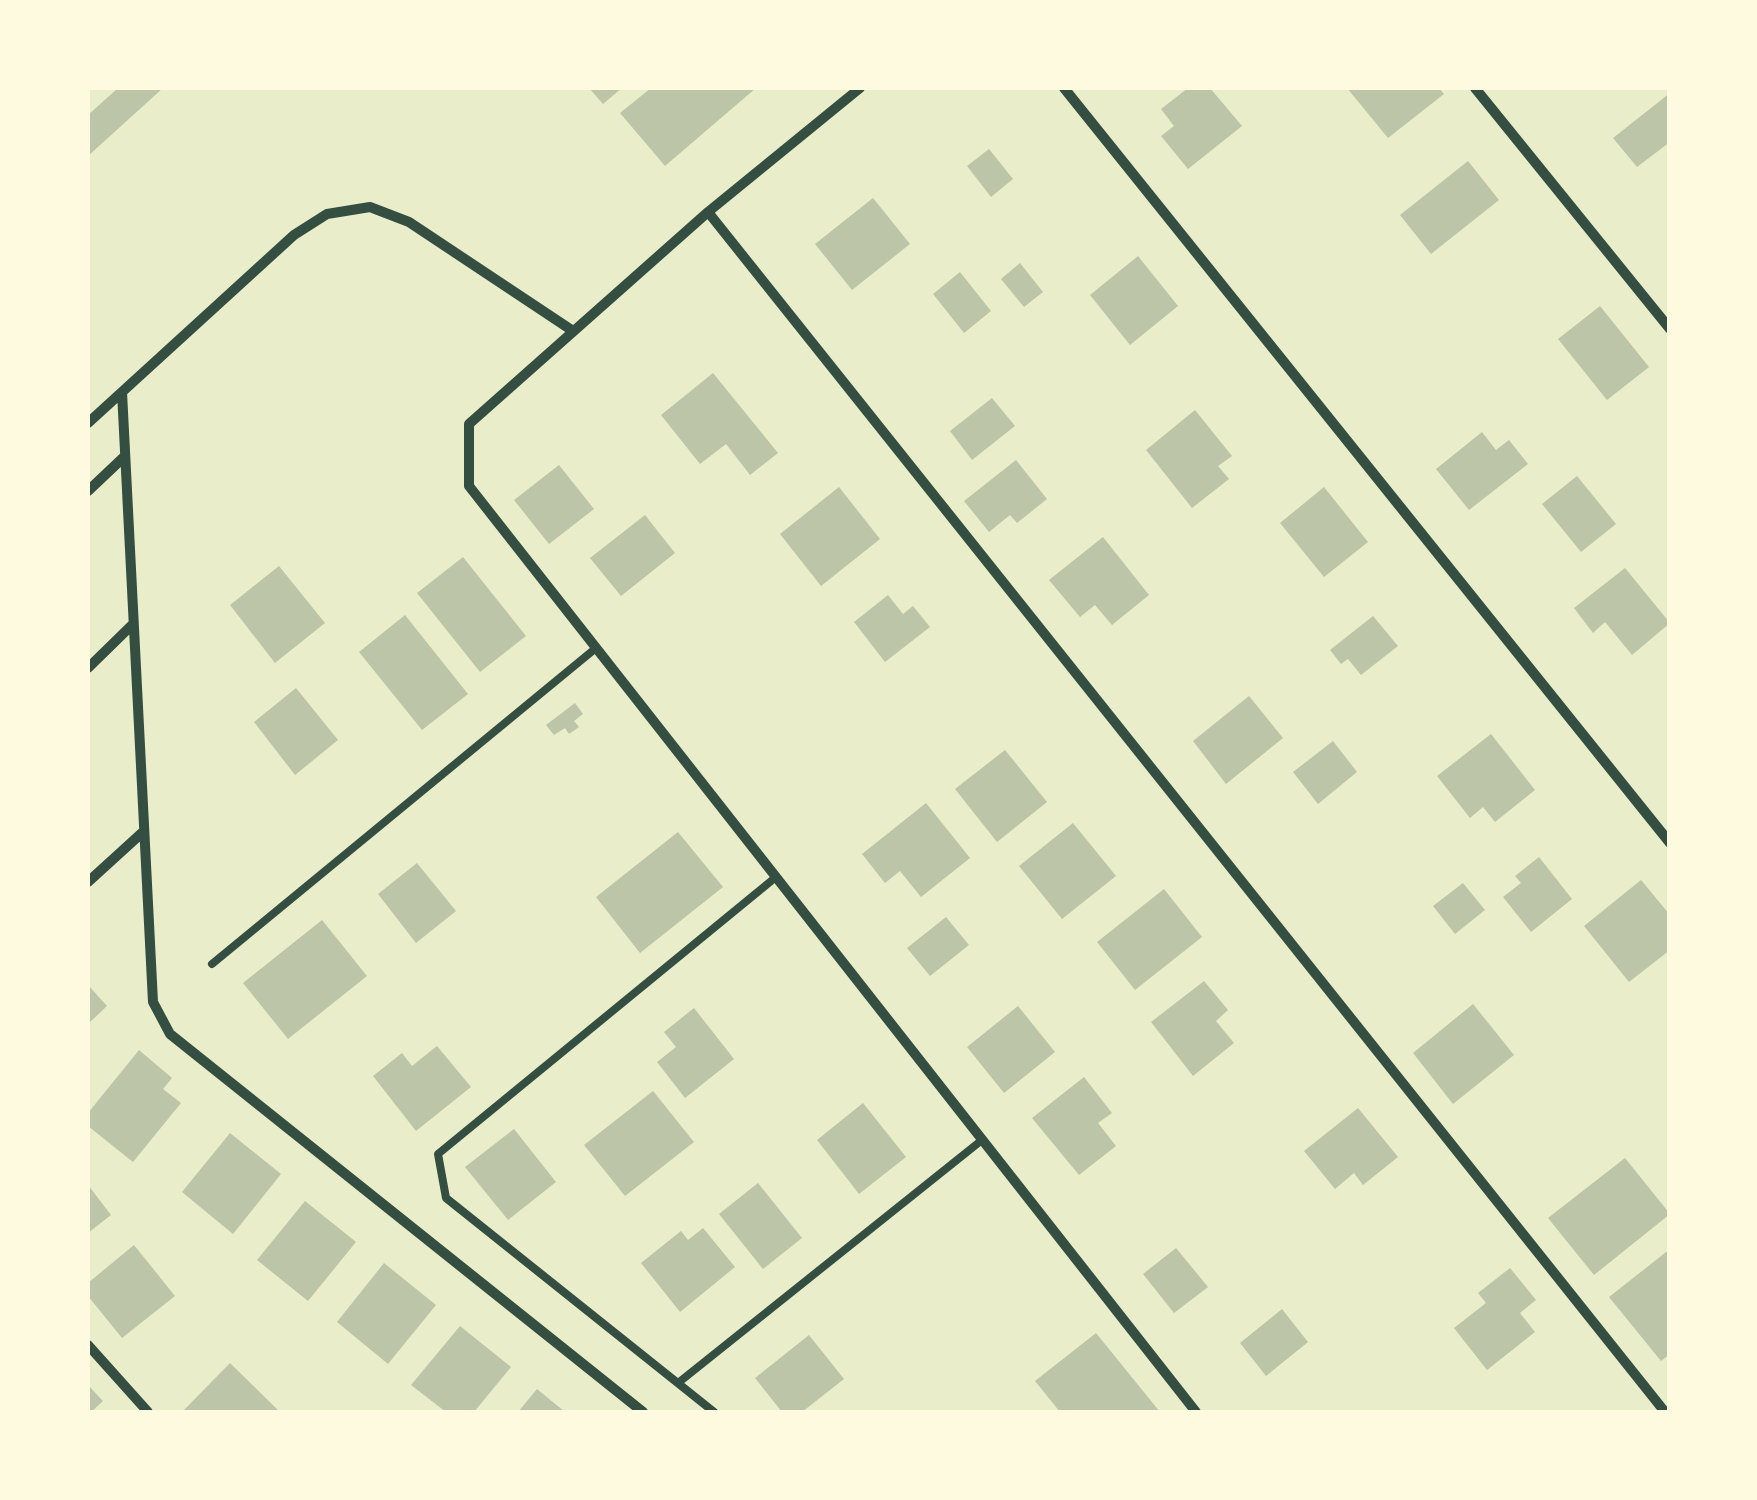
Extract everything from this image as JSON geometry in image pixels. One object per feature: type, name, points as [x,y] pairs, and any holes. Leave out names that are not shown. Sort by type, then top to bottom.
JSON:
[{"type":"street","points":[[860,88],[708,212],[469,424],[469,486],[1196,1412]]},
{"type":"street","points":[[1064,88],[1670,844]]},
{"type":"street","points":[[1474,88],[1670,329]]},
{"type":"street","points":[[88,424],[294,235],[327,214],[370,208],[409,222],[574,330]]},
{"type":"street","points":[[708,212],[1665,1412]]},
{"type":"street","points":[[122,392],[153,1002],[170,1034],[643,1412]]},
{"type":"street","points":[[88,490],[125,456]]},
{"type":"street","points":[[88,668],[134,624]]},
{"type":"street","points":[[88,882],[144,831]]},
{"type":"street","points":[[88,1344],[148,1412]]},
{"type":"lane","points":[[212,964],[596,648]]},
{"type":"lane","points":[[714,1412],[446,1198],[438,1154],[776,878]]},
{"type":"lane","points":[[678,1383],[982,1140]]},
{"type":"building","points":[[118,88],[163,88],[88,156],[88,115]]},
{"type":"building","points":[[589,88],[622,88],[603,104]]},
{"type":"building","points":[[651,88],[756,88],[665,166],[620,113]]},
{"type":"building","points":[[1188,88],[1210,88],[1242,126],[1188,169],[1161,136],[1174,126],[1161,109]]},
{"type":"building","points":[[1347,88],[1439,88],[1444,94],[1388,138]]},
{"type":"building","points":[[1670,93],[1670,142],[1637,167],[1613,138]]},
{"type":"building","points":[[989,149],[1013,179],[991,197],[967,166]]},
{"type":"building","points":[[1468,161],[1499,200],[1431,254],[1400,215]]},
{"type":"building","points":[[873,198],[910,244],[852,290],[815,244]]},
{"type":"building","points":[[1138,256],[1178,306],[1130,345],[1090,295]]},
{"type":"building","points":[[1020,263],[1043,292],[1024,307],[1001,279]]},
{"type":"building","points":[[960,272],[991,311],[964,333],[933,294]]},
{"type":"building","points":[[1600,306],[1649,367],[1607,400],[1558,339]]},
{"type":"building","points":[[713,373],[778,453],[750,475],[726,444],[700,464],[661,415]]},
{"type":"building","points":[[992,398],[1015,426],[972,460],[950,431]]},
{"type":"building","points":[[1195,410],[1232,456],[1218,466],[1229,479],[1192,508],[1146,450]]},
{"type":"building","points":[[1482,432],[1496,450],[1509,440],[1528,464],[1469,510],[1436,469]]},
{"type":"building","points":[[1016,460],[1047,499],[1017,523],[1010,515],[989,532],[964,501]]},
{"type":"building","points":[[559,465],[594,509],[549,544],[514,500]]},
{"type":"building","points":[[1577,476],[1616,524],[1581,552],[1542,504]]},
{"type":"building","points":[[839,487],[880,539],[821,586],[780,534]]},
{"type":"building","points":[[1324,487],[1368,542],[1324,577],[1280,523]]},
{"type":"building","points":[[645,515],[675,553],[621,596],[590,558]]},
{"type":"building","points":[[1103,537],[1149,595],[1112,625],[1095,605],[1080,617],[1049,580]]},
{"type":"building","points":[[463,557],[526,636],[480,672],[417,593]]},
{"type":"building","points":[[279,566],[325,623],[275,663],[230,605]]},
{"type":"building","points":[[1625,568],[1670,623],[1632,655],[1605,622],[1593,633],[1574,608]]},
{"type":"building","points":[[888,595],[903,614],[913,606],[930,627],[885,662],[854,622]]},
{"type":"building","points":[[405,615],[468,694],[422,730],[359,652]]},
{"type":"building","points":[[1373,616],[1398,646],[1361,675],[1348,659],[1341,664],[1330,650]]},
{"type":"building","points":[[296,688],[338,740],[295,775],[254,722]]},
{"type":"building","points":[[1249,696],[1283,738],[1226,784],[1193,741]]},
{"type":"building","points":[[575,703],[583,714],[574,721],[579,727],[569,734],[565,728],[554,735],[546,725]]},
{"type":"building","points":[[1491,734],[1535,790],[1495,822],[1483,807],[1470,818],[1437,776]]},
{"type":"building","points":[[1333,741],[1357,772],[1318,804],[1293,772]]},
{"type":"building","points":[[1005,750],[1047,802],[997,842],[955,789]]},
{"type":"building","points":[[926,803],[970,858],[921,897],[900,871],[885,883],[862,854]]},
{"type":"building","points":[[1073,823],[1116,876],[1062,919],[1019,866]]},
{"type":"building","points":[[678,832],[723,887],[640,953],[596,897]]},
{"type":"building","points":[[1539,857],[1572,899],[1531,932],[1503,897],[1521,883],[1515,876]]},
{"type":"building","points":[[417,863],[456,911],[416,943],[378,894]]},
{"type":"building","points":[[1641,880],[1670,915],[1670,950],[1629,982],[1584,926]]},
{"type":"building","points":[[1463,883],[1485,910],[1455,934],[1433,906]]},
{"type":"building","points":[[1164,889],[1202,937],[1135,990],[1097,942]]},
{"type":"building","points":[[946,917],[969,945],[930,976],[907,948]]},
{"type":"building","points":[[322,920],[367,976],[288,1039],[243,983]]},
{"type":"building","points":[[1204,981],[1228,1010],[1216,1021],[1234,1043],[1193,1076],[1151,1022]]},
{"type":"building","points":[[88,985],[107,1006],[88,1024]]},
{"type":"building","points":[[1473,1004],[1514,1055],[1453,1104],[1413,1053]]},
{"type":"building","points":[[1018,1006],[1055,1052],[1004,1093],[967,1047]]},
{"type":"building","points":[[694,1008],[734,1059],[685,1098],[657,1062],[676,1047],[664,1032]]},
{"type":"building","points":[[437,1046],[471,1087],[416,1131],[373,1076],[402,1053],[412,1066]]},
{"type":"building","points":[[139,1050],[172,1078],[163,1089],[181,1103],[133,1162],[88,1126],[88,1113]]},
{"type":"building","points":[[1084,1077],[1112,1113],[1098,1123],[1116,1146],[1079,1175],[1032,1118]]},
{"type":"building","points":[[653,1091],[694,1142],[625,1196],[584,1145]]},
{"type":"building","points":[[863,1103],[906,1157],[859,1194],[817,1140]]},
{"type":"building","points":[[1358,1108],[1398,1157],[1363,1185],[1354,1173],[1335,1189],[1304,1151]]},
{"type":"building","points":[[514,1129],[556,1182],[508,1220],[465,1167]]},
{"type":"building","points":[[230,1133],[281,1174],[233,1234],[182,1192]]},
{"type":"building","points":[[1625,1158],[1670,1214],[1594,1275],[1548,1218]]},
{"type":"building","points":[[758,1183],[802,1238],[763,1269],[719,1214]]},
{"type":"building","points":[[88,1185],[111,1215],[88,1233]]},
{"type":"building","points":[[305,1201],[356,1242],[308,1301],[257,1260]]},
{"type":"building","points":[[703,1228],[735,1267],[680,1312],[641,1263],[681,1231],[688,1240]]},
{"type":"building","points":[[134,1245],[175,1296],[122,1338],[88,1296],[88,1283]]},
{"type":"building","points":[[1176,1248],[1208,1287],[1174,1313],[1143,1274]]},
{"type":"building","points":[[1670,1249],[1670,1354],[1661,1361],[1609,1297]]},
{"type":"building","points":[[384,1263],[436,1305],[388,1364],[337,1322]]},
{"type":"building","points":[[1510,1268],[1536,1300],[1520,1313],[1535,1332],[1487,1370],[1454,1328],[1486,1303],[1478,1293]]},
{"type":"building","points":[[1282,1309],[1308,1342],[1266,1376],[1240,1343]]},
{"type":"building","points":[[460,1326],[511,1367],[474,1412],[446,1412],[411,1385]]},
{"type":"building","points":[[1096,1333],[1160,1412],[1060,1412],[1035,1381]]},
{"type":"building","points":[[809,1335],[844,1379],[802,1412],[782,1412],[755,1378]]},
{"type":"building","points":[[230,1363],[280,1412],[183,1411]]},
{"type":"building","points":[[88,1385],[103,1401],[91,1412],[88,1412]]},
{"type":"building","points":[[537,1389],[565,1412],[518,1412]]}]
